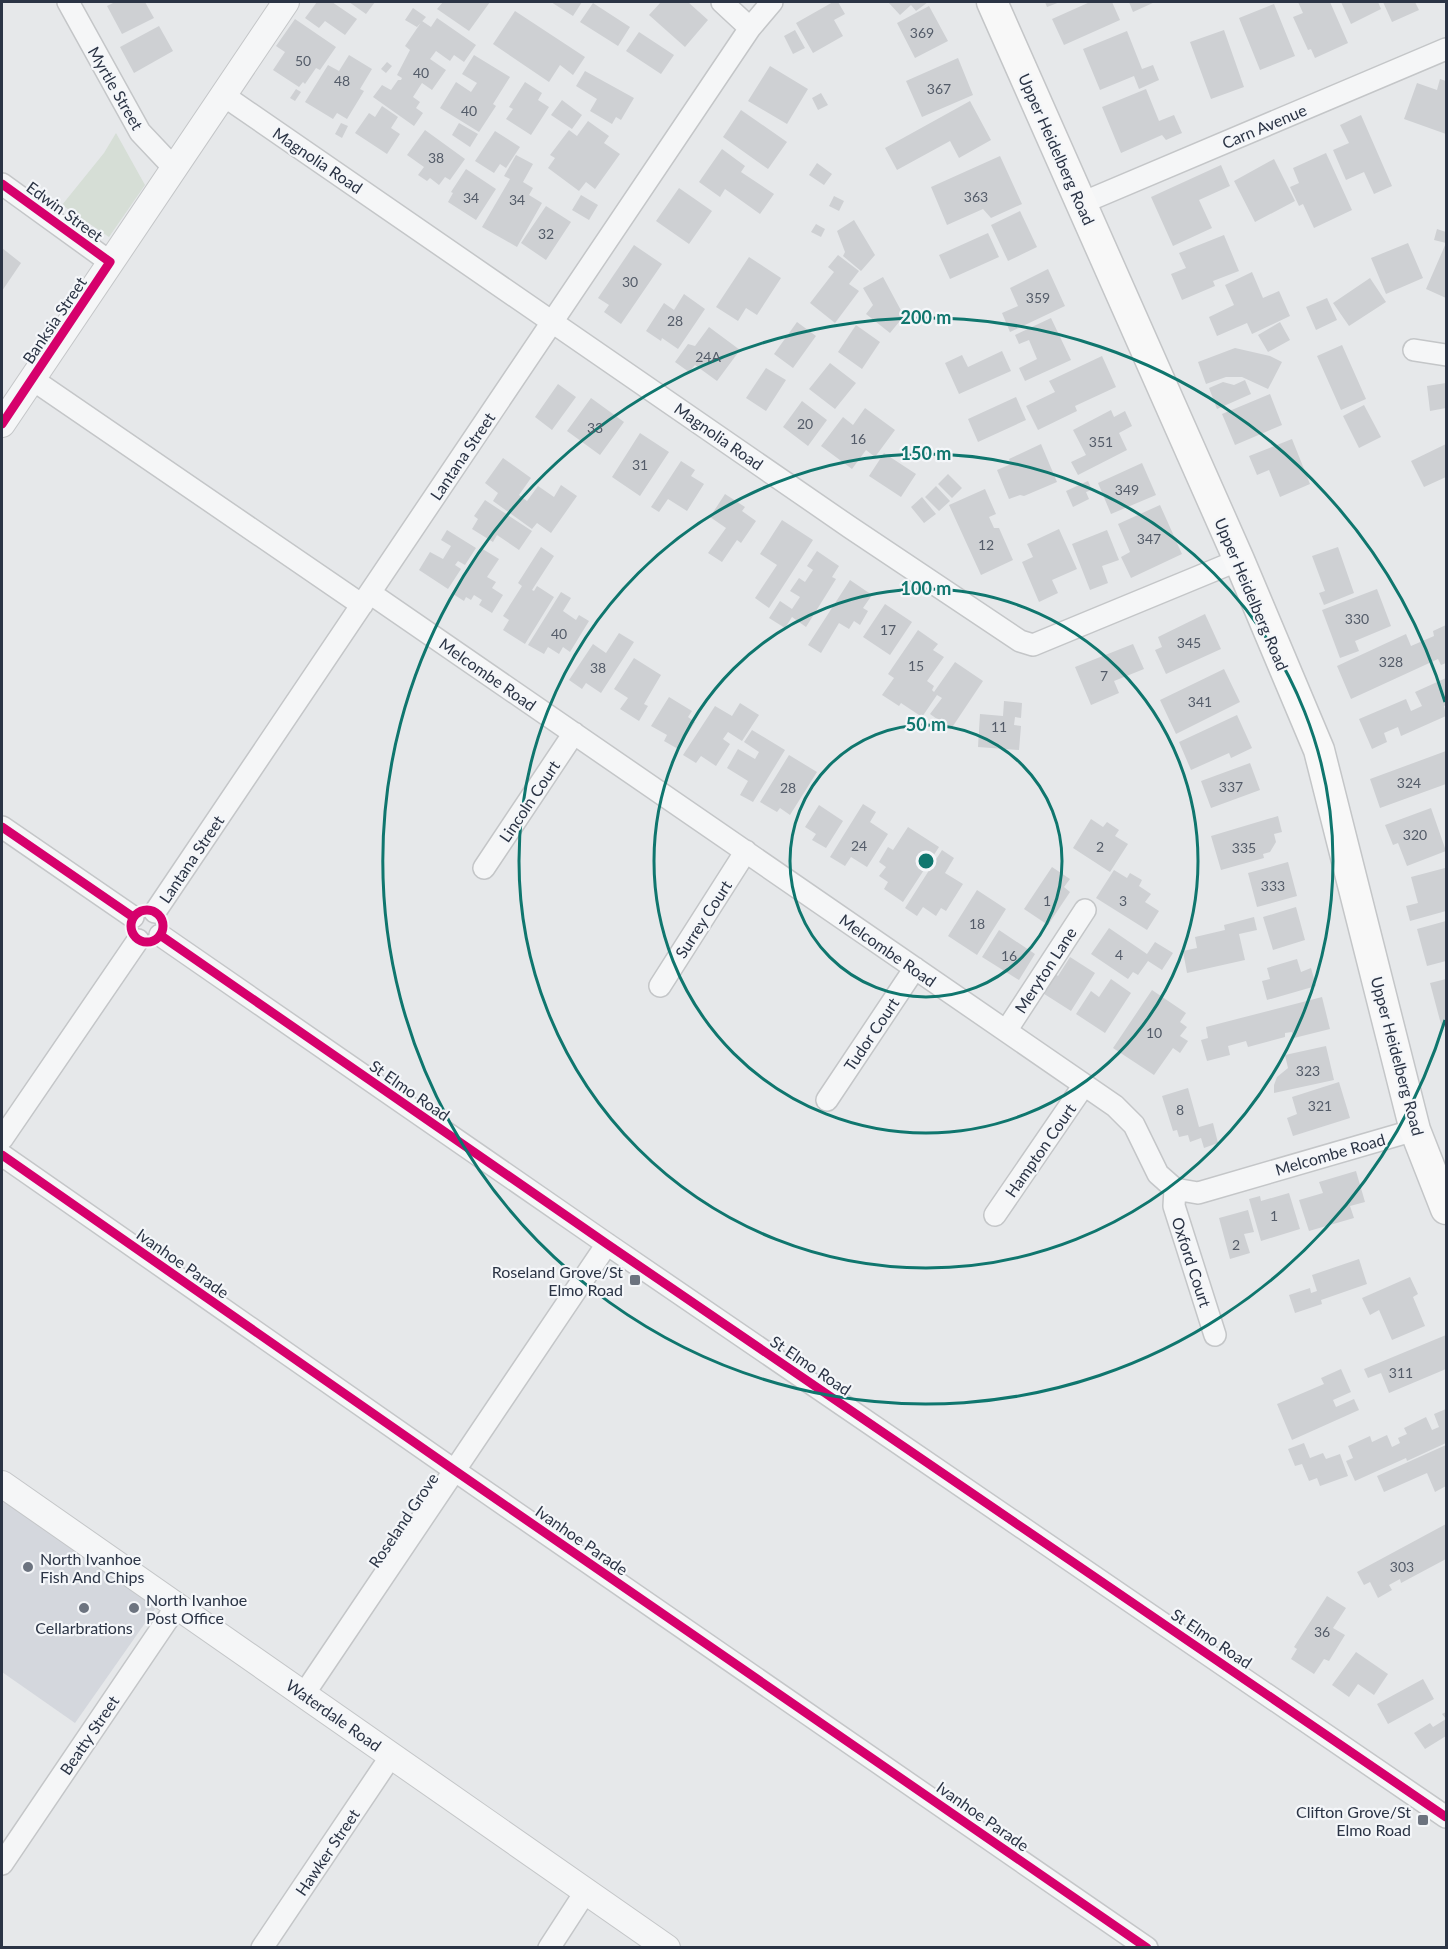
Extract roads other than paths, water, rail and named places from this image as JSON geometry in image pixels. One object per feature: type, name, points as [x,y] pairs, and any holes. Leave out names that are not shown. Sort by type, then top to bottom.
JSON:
[{"type":"main road","name":"Upper Heidelberg Road","points":[[992,2],[1239,560],[1319,750],[1415,1130],[1446,1209]]},
{"type":"street","name":"Myrtle Street","points":[[68,2],[140,132],[174,168]]},
{"type":"street","name":"Banksia Street","points":[[2,424],[286,2]]},
{"type":"street","points":[[722,2],[750,28]]},
{"type":"street","name":"Lantana Street","points":[[155,912],[750,28],[772,2]]},
{"type":"street","name":"Carn Avenue","points":[[1082,203],[1446,49]]},
{"type":"street","name":"Magnolia Road","points":[[223,95],[851,528],[1012,637],[1026,644],[1033,645],[1239,560]]},
{"type":"street","name":"Edwin Street","points":[[2,184],[110,262]]},
{"type":"street","points":[[1414,350],[1446,355]]},
{"type":"street","name":"Melcombe Road","points":[[32,379],[574,733],[1125,1114],[1134,1125],[1158,1174],[1175,1189],[1198,1193],[1415,1130]]},
{"type":"street","name":"Lincoln Court","points":[[484,868],[574,733]]},
{"type":"street","points":[[2,827],[133,917]]},
{"type":"street","name":"Surrey Court","points":[[660,986],[746,851]]},
{"type":"street","name":"Meryton Lane","points":[[1006,1031],[1085,910]]},
{"type":"street","points":[[141,911],[155,912],[162,920],[160,935],[147,942],[138,939],[132,932],[133,917],[141,911]]},
{"type":"street","name":"St Elmo Road","points":[[160,935],[607,1244],[1446,1817]]},
{"type":"street","points":[[2,1139],[138,939]]},
{"type":"street","name":"Tudor Court","points":[[826,1100],[915,968]]},
{"type":"street","name":"Hampton Court","points":[[995,1215],[1084,1085]]},
{"type":"street","name":"Ivanhoe Parade","points":[[2,1155],[454,1470],[1147,1947]]},
{"type":"street","name":"Oxford Court","points":[[1175,1189],[1174,1206],[1215,1335]]},
{"type":"street","name":"Roseland Grove","points":[[304,1694],[607,1244]]},
{"type":"street","name":"Waterdale Road","points":[[2,1484],[667,1947]]},
{"type":"street","name":"Beatty Street","points":[[2,1864],[176,1607]]},
{"type":"street","name":"Hawker Street","points":[[262,1947],[392,1756]]},
{"type":"street","points":[[549,1947],[586,1892]]},
{"type":"place","name":"Roseland Grove/St Elmo Road","points":[[635,1280]]},
{"type":"place","name":"North Ivanhoe Fish And Chips","points":[[28,1567]]},
{"type":"place","name":"Cellarbrations","points":[[84,1608]]},
{"type":"place","name":"North Ivanhoe Post Office","points":[[134,1608]]},
{"type":"place","name":"Clifton Grove/St Elmo Road","points":[[1423,1820]]}]
